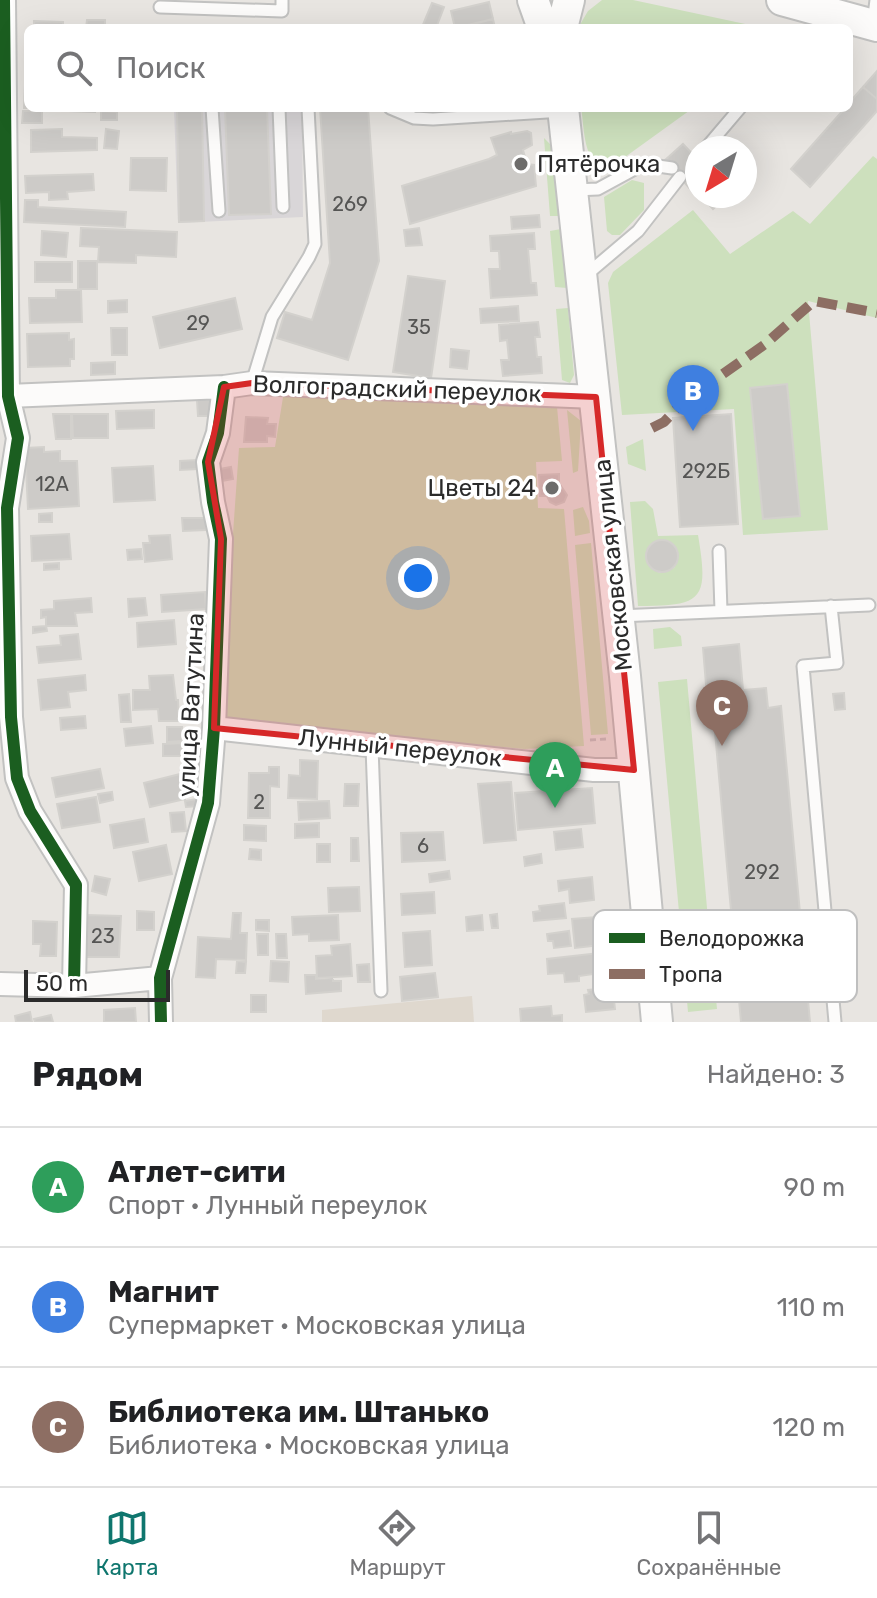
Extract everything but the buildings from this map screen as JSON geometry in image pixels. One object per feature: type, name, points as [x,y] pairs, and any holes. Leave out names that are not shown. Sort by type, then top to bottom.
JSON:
[{"type":"main road","points":[[533,0],[542,24]]},
{"type":"main road","points":[[549,0],[552,24]]},
{"type":"main road","points":[[563,24],[569,0]]},
{"type":"main road","points":[[782,0],[818,14],[875,17]]},
{"type":"main road","name":"Московская улица","points":[[563,112],[619,616],[647,910]]},
{"type":"main road","name":"Московская улица","points":[[655,1002],[657,1022]]},
{"type":"street","points":[[4,0],[11,717],[17,778],[30,811],[76,885],[74,986]]},
{"type":"street","name":"Волгоградский переулок","points":[[8,396],[224,387],[252,383],[596,397]]},
{"type":"street","name":"улица Ватутина","points":[[161,1022],[160,978],[208,803],[221,539],[208,462],[218,433],[224,387]]},
{"type":"street","name":"Лунный переулок","points":[[214,728],[594,770],[634,770]]},
{"type":"street","points":[[0,984],[74,986],[160,978]]},
{"type":"lane","points":[[160,7],[282,11],[282,0]]},
{"type":"lane","points":[[212,112],[219,211]]},
{"type":"lane","points":[[279,112],[283,207]]},
{"type":"lane","points":[[252,383],[276,308],[315,244],[308,112]]},
{"type":"lane","points":[[400,112],[414,118],[433,119],[524,112]]},
{"type":"lane","points":[[716,136],[737,112]]},
{"type":"lane","points":[[573,191],[598,189],[644,164],[676,173],[638,231],[582,278]]},
{"type":"lane","points":[[719,551],[721,611]]},
{"type":"lane","points":[[619,616],[869,605]]},
{"type":"lane","points":[[825,910],[803,666],[837,663],[831,606]]},
{"type":"lane","points":[[372,747],[381,991]]},
{"type":"lane","points":[[833,1002],[835,1022]]},
{"type":"highlighted area","points":[[252,383],[596,397],[634,770],[214,728],[221,539],[208,462],[224,387]]},
{"type":"shaded area","points":[[174,112],[302,112],[303,217],[178,223]]},
{"type":"shaded area","points":[[472,996],[474,1022],[322,1022],[322,1010]]},
{"type":"green space","points":[[602,0],[633,0],[745,24],[580,24],[588,11]]},
{"type":"green space","points":[[582,112],[687,112],[614,165],[604,166],[596,162],[585,137]]},
{"type":"green space","points":[[544,138],[555,149],[561,216],[550,216]]},
{"type":"green space","points":[[873,156],[877,159],[877,318],[808,301],[828,530],[743,535],[734,409],[622,415],[608,283],[613,272],[693,210],[730,254],[793,211],[810,224]]},
{"type":"green space","points":[[632,180],[644,183],[644,210],[620,235],[612,235],[607,231],[604,197]]},
{"type":"green space","points":[[561,229],[567,288],[555,287],[550,231]]},
{"type":"green space","points":[[568,308],[574,375],[570,383],[562,380],[556,309]]},
{"type":"green space","points":[[284,391],[557,407],[562,461],[536,462],[538,508],[564,509],[584,746],[524,749],[220,720],[239,448],[275,447]]},
{"type":"green space","points":[[567,410],[581,421],[578,471],[573,473]]},
{"type":"green space","points":[[643,439],[646,471],[628,464],[626,447]]},
{"type":"green space","points":[[645,501],[653,509],[658,536],[698,535],[701,586],[688,601],[638,606],[630,502]],"holes":[[[665,540],[678,551],[678,559],[674,568],[660,573],[648,562],[647,553],[651,544]]]},
{"type":"green space","points":[[583,507],[590,533],[575,536],[573,510]]},
{"type":"green space","points":[[591,543],[608,734],[591,735],[575,545]]},
{"type":"green space","points":[[670,627],[681,636],[682,646],[654,649],[653,629]]},
{"type":"green space","points":[[687,679],[707,910],[679,910],[658,682]]},
{"type":"green space","points":[[687,1002],[716,1002],[717,1009],[688,1012]]},
{"type":"marked path","points":[[652,428],[664,422],[683,402],[764,345],[814,301],[877,313]]},
{"type":"cycle path","points":[[4,0],[8,396],[18,438],[7,508],[11,717],[17,778],[30,811],[76,885],[74,986]]},
{"type":"cycle path","points":[[161,1022],[160,978],[208,803],[221,539],[208,462],[218,433],[224,387]]},
{"type":"place","name":"Пятёрочка","points":[[521,164]]},
{"type":"place","name":"Магнит","points":[[693,431]]},
{"type":"place","name":"Цветы 24","points":[[552,488]]},
{"type":"place","name":"Библиотека им. Штанько","points":[[722,746]]},
{"type":"place","name":"Атлет-сити","points":[[555,808]]}]
